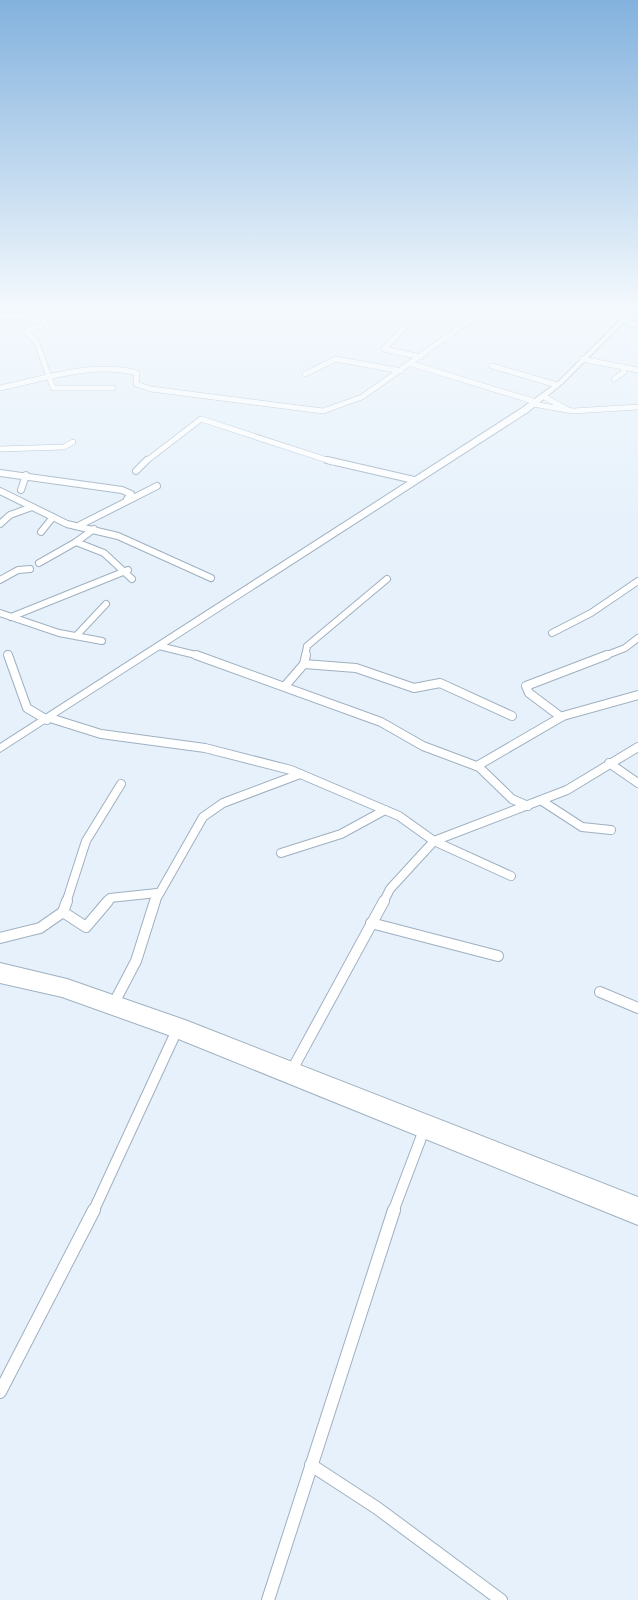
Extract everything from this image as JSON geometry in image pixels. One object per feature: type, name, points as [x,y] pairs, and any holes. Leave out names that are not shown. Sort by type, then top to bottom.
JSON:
[{"type":"main road","points":[[0,968],[67,984],[115,1001],[426,1125],[638,1205]]},
{"type":"main road","points":[[0,978],[63,992],[293,1068],[638,1217]]},
{"type":"street","points":[[0,388],[39,381]]},
{"type":"street","points":[[49,381],[55,389],[113,388]]},
{"type":"street","points":[[136,381],[136,384],[151,389],[189,391],[323,411],[354,402],[387,381]]},
{"type":"street","points":[[468,381],[573,411],[638,407]]},
{"type":"street","points":[[542,381],[557,385]]},
{"type":"street","points":[[0,749],[537,401],[561,381]]},
{"type":"street","points":[[537,401],[573,411]]},
{"type":"street","points":[[136,471],[156,451],[201,419],[346,466],[414,480]]},
{"type":"street","points":[[0,449],[64,447],[73,442]]},
{"type":"street","points":[[0,473],[122,490],[131,494],[127,499]]},
{"type":"street","points":[[21,490],[26,475]]},
{"type":"street","points":[[79,525],[157,486]]},
{"type":"street","points":[[0,491],[53,517],[156,551],[211,578]]},
{"type":"street","points":[[0,524],[10,515],[33,507]]},
{"type":"street","points":[[41,532],[53,517]]},
{"type":"street","points":[[39,563],[94,529]]},
{"type":"street","points":[[76,542],[104,553],[132,579]]},
{"type":"street","points":[[0,580],[18,570],[30,569]]},
{"type":"street","points":[[11,617],[125,570]]},
{"type":"street","points":[[285,686],[304,664],[307,646],[387,579]]},
{"type":"street","points":[[552,633],[591,613],[638,581]]},
{"type":"street","points":[[76,636],[106,604]]},
{"type":"street","points":[[0,613],[102,641]]},
{"type":"street","points":[[561,717],[529,693],[526,686],[625,648],[638,638]]},
{"type":"street","points":[[159,646],[213,659],[381,722],[423,746],[483,767],[512,799],[528,806]]},
{"type":"street","points":[[8,654],[27,708],[49,719],[101,734],[205,748],[300,774],[385,810],[434,841],[511,876]]},
{"type":"street","points":[[304,664],[356,668],[414,688],[440,683],[512,716]]},
{"type":"street","points":[[483,767],[524,737],[561,717],[638,695]]},
{"type":"street","points":[[293,1068],[390,889],[434,841],[456,829],[542,801],[638,747]]},
{"type":"street","points":[[609,763],[638,783]]},
{"type":"street","points":[[115,1001],[136,961],[157,893],[203,817],[223,803],[270,788],[300,774]]},
{"type":"street","points":[[0,938],[40,928],[63,912],[86,841],[121,784]]},
{"type":"street","points":[[511,812],[512,799]]},
{"type":"street","points":[[542,801],[577,826],[594,831],[611,830]]},
{"type":"street","points":[[281,853],[341,834],[385,810]]},
{"type":"street","points":[[63,912],[86,927],[110,898],[157,893]]},
{"type":"street","points":[[371,923],[498,956]]},
{"type":"street","points":[[600,992],[638,1008]]},
{"type":"street","points":[[0,1392],[97,1205],[178,1028]]},
{"type":"street","points":[[268,1600],[398,1197],[426,1125]]},
{"type":"street","points":[[311,1465],[377,1508],[501,1600]]}]
